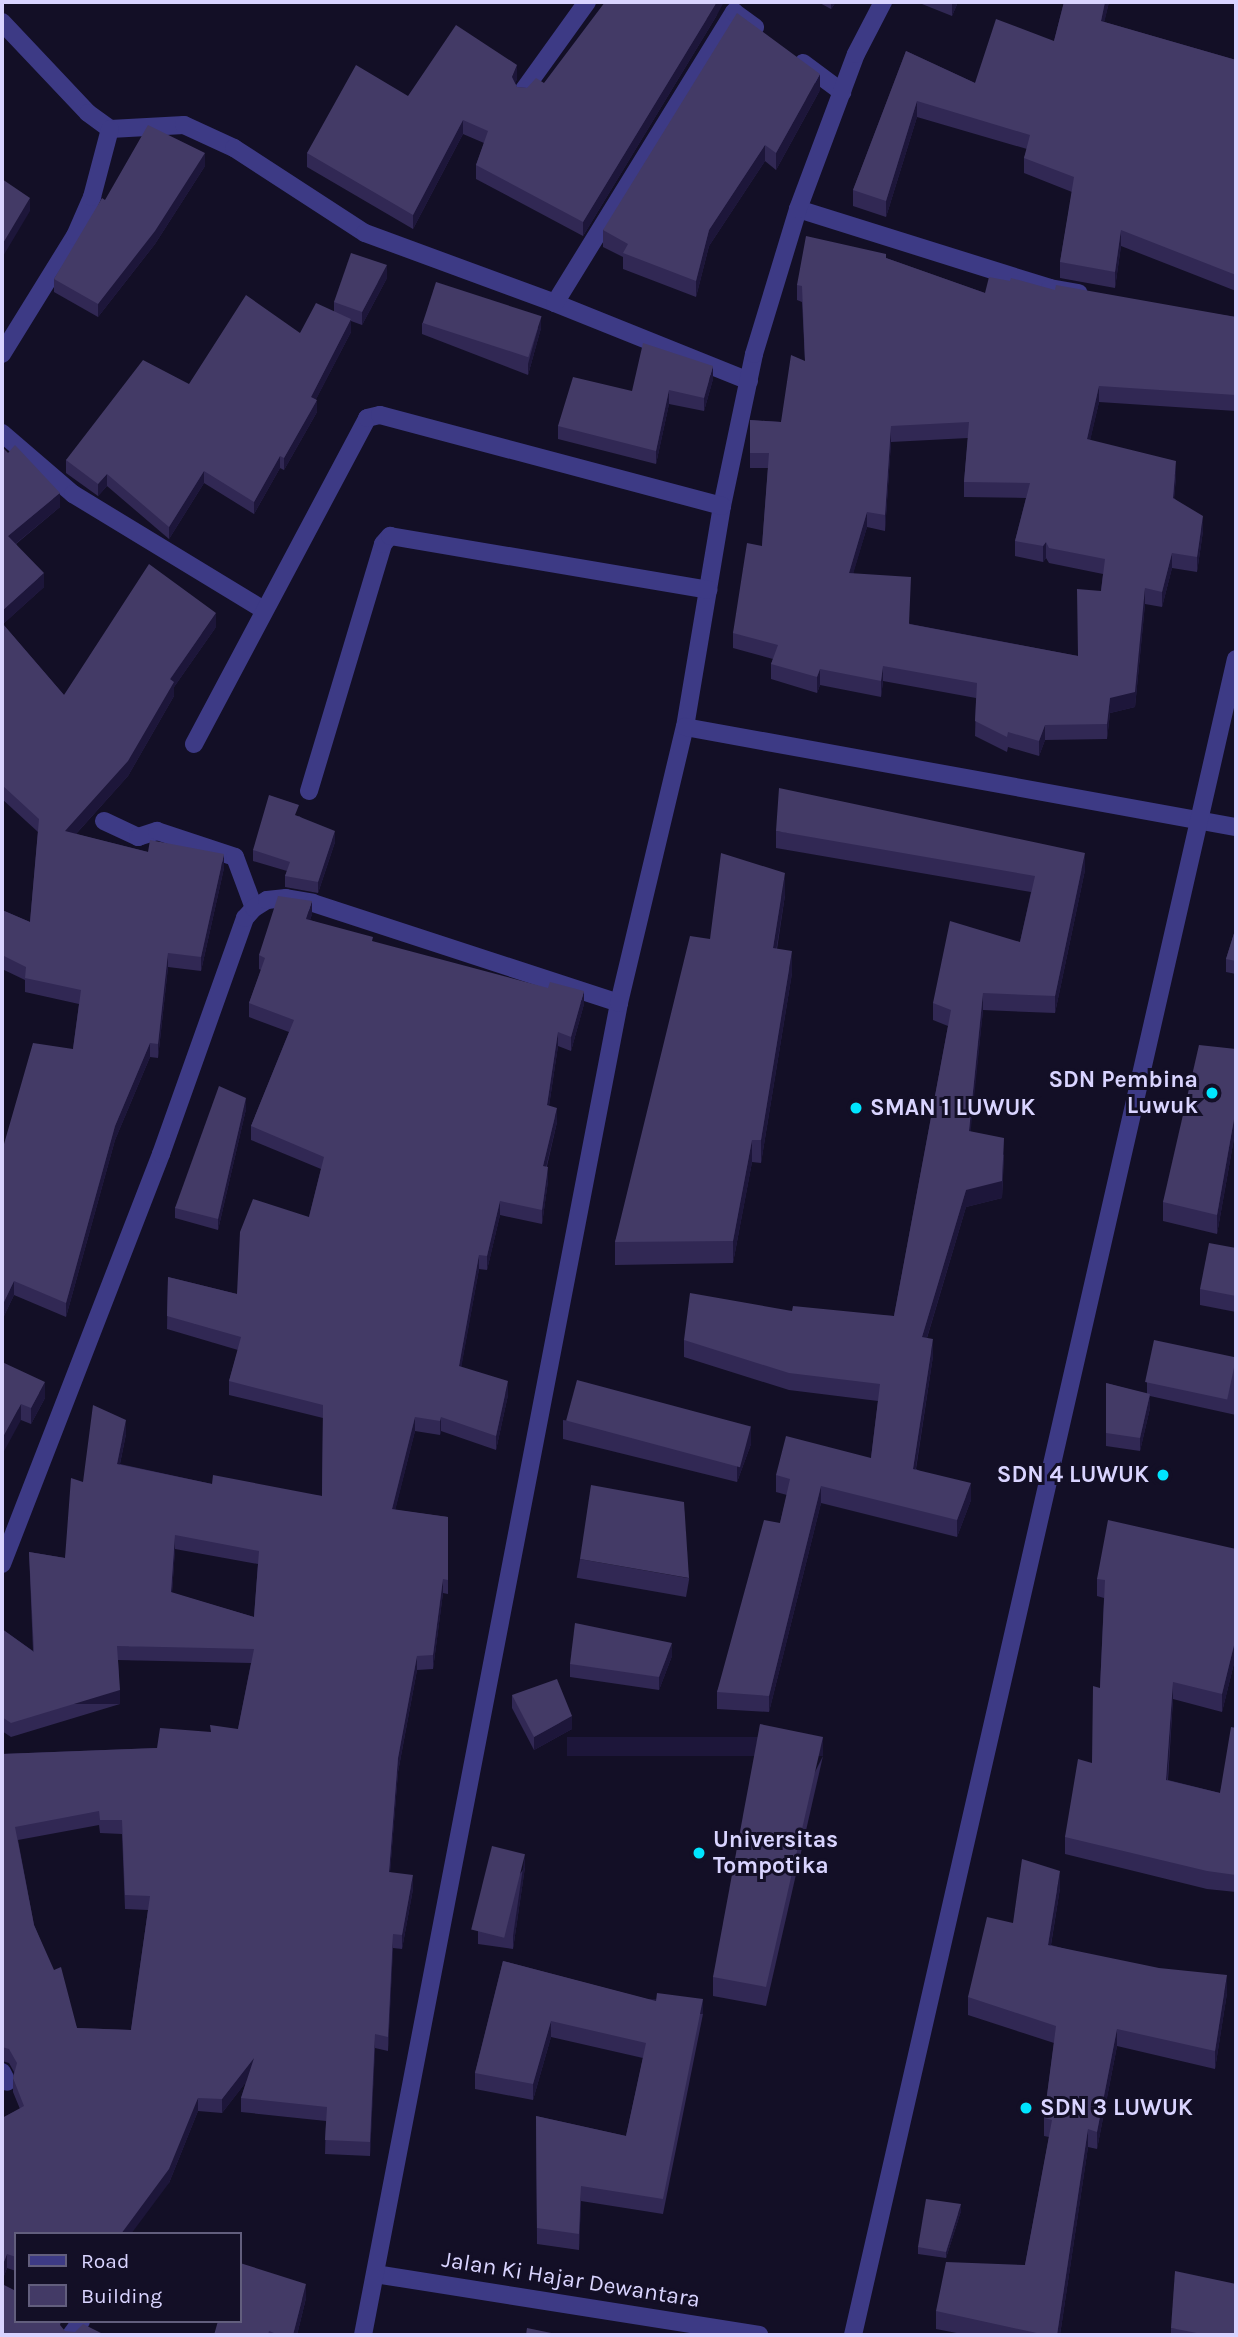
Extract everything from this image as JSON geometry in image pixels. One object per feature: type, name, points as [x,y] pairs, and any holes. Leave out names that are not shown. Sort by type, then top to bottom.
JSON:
[{"type":"street","points":[[523,91],[587,2]]},
{"type":"street","points":[[363,2335],[619,1003],[685,727],[722,506],[749,380],[798,209],[842,92],[883,2]]},
{"type":"street","points":[[555,303],[728,7],[767,36]]},
{"type":"street","points":[[2,22],[88,113],[110,129],[184,125],[234,148],[365,233],[555,303],[749,380]]},
{"type":"street","points":[[788,52],[842,92]]},
{"type":"street","points":[[2,354],[75,236],[92,197],[110,129]]},
{"type":"street","points":[[798,209],[1050,288],[1103,297]]},
{"type":"street","points":[[194,744],[360,425],[373,416],[722,506]]},
{"type":"street","points":[[2,433],[73,495],[264,610]]},
{"type":"street","points":[[309,791],[383,544],[390,537],[708,590]]},
{"type":"street","points":[[853,2335],[1197,819],[1236,659]]},
{"type":"street","points":[[685,727],[1236,827]]},
{"type":"street","points":[[104,821],[138,837],[157,831],[236,857],[254,908]]},
{"type":"street","points":[[2,1563],[161,1154],[245,918],[254,908],[267,900],[286,898],[313,904],[619,1003]]},
{"type":"street","name":"Jalan Ki Hajar Dewantara","points":[[375,2274],[759,2335]]},
{"type":"building","points":[[605,2],[717,2],[583,222],[476,165],[488,131],[463,120],[413,215],[307,153],[356,65],[408,96],[456,25],[517,65],[512,77],[517,87],[527,88],[536,78],[544,83]]},
{"type":"building","points":[[1064,2],[1105,2],[1101,21],[1236,60],[1236,275],[1121,230],[1115,272],[1060,262],[1074,177],[1024,158],[1030,135],[917,101],[886,201],[853,190],[906,51],[975,83],[996,19],[1054,41]]},
{"type":"building","points":[[737,13],[820,74],[776,153],[765,145],[709,230],[696,281],[623,253],[628,244],[603,230]]},
{"type":"building","points":[[148,125],[205,153],[155,231],[98,304],[54,279],[102,198],[105,200]]},
{"type":"building","points":[[2,179],[30,198],[2,245]]},
{"type":"building","points":[[806,236],[886,254],[886,258],[985,293],[989,277],[1010,281],[1011,278],[1055,290],[1056,285],[1236,317],[1236,395],[1099,386],[1087,439],[1176,461],[1173,498],[1203,516],[1197,557],[1172,553],[1162,592],[1145,588],[1135,692],[1110,698],[1107,724],[1045,725],[1039,741],[1008,732],[1007,737],[975,721],[977,683],[883,666],[881,681],[820,669],[817,677],[771,664],[778,645],[733,633],[747,543],[762,546],[769,453],[750,453],[750,420],[781,422],[791,355],[805,361],[802,286],[797,285]],"holes":[[[969,422],[964,482],[1030,483],[1015,541],[1043,546],[1046,542],[1049,548],[1105,559],[1101,591],[1077,589],[1078,656],[909,624],[911,577],[849,573],[867,512],[885,515],[891,426]]]},
{"type":"building","points":[[351,253],[387,265],[362,312],[334,302]]},
{"type":"building","points":[[436,282],[542,316],[528,357],[423,323]]},
{"type":"building","points":[[246,295],[300,333],[316,303],[351,319],[311,397],[317,400],[284,458],[280,456],[254,502],[204,471],[169,527],[107,474],[98,484],[66,460],[143,360],[189,384]]},
{"type":"building","points":[[643,343],[713,366],[704,398],[669,390],[656,451],[558,426],[573,377],[632,391]]},
{"type":"building","points":[[15,445],[60,493],[8,536],[44,573],[2,611],[2,447],[8,453]]},
{"type":"building","points":[[149,564],[216,613],[170,679],[174,682],[128,761],[65,831],[148,852],[150,840],[224,854],[201,957],[168,953],[158,1044],[150,1043],[115,1126],[66,1303],[14,1281],[4,1302],[2,1151],[33,1043],[73,1049],[81,990],[25,978],[26,967],[2,955],[2,910],[30,922],[39,819],[2,785],[2,623],[64,695]]},
{"type":"building","points":[[779,788],[1085,853],[1055,996],[983,993],[969,1131],[1004,1138],[1002,1181],[966,1190],[922,1337],[933,1339],[913,1469],[971,1483],[957,1520],[821,1486],[769,1696],[717,1692],[764,1520],[780,1523],[790,1479],[776,1475],[786,1436],[871,1458],[880,1384],[789,1373],[684,1340],[690,1293],[792,1311],[793,1306],[894,1316],[951,1010],[933,1003],[950,921],[1020,942],[1035,876],[776,831]]},
{"type":"building","points":[[269,795],[299,805],[295,815],[335,831],[318,882],[285,876],[290,862],[253,850]]},
{"type":"building","points":[[721,853],[785,873],[773,948],[792,951],[761,1140],[752,1140],[733,1241],[615,1242],[690,936],[710,939]]},
{"type":"building","points":[[278,896],[312,901],[306,919],[373,937],[372,941],[548,988],[550,982],[584,991],[571,1037],[558,1032],[547,1105],[557,1108],[543,1166],[548,1167],[542,1210],[500,1201],[487,1256],[479,1255],[459,1366],[508,1381],[496,1436],[441,1417],[440,1421],[415,1417],[392,1509],[448,1517],[448,1580],[443,1579],[433,1655],[417,1656],[398,1758],[389,1872],[413,1875],[402,1935],[393,1934],[388,2037],[375,2034],[370,2142],[325,2140],[327,2107],[241,2098],[254,2058],[222,2099],[198,2098],[169,2169],[122,2232],[14,2232],[14,2256],[7,2254],[2,2267],[2,2114],[4,2117],[24,2106],[13,2078],[17,2063],[9,2049],[2,2047],[2,1754],[157,1748],[160,1728],[211,1732],[210,1725],[238,1729],[254,1649],[117,1646],[120,1690],[11,1723],[2,1717],[2,1629],[34,1652],[29,1552],[65,1558],[71,1478],[83,1482],[93,1405],[126,1420],[117,1464],[212,1484],[213,1475],[322,1496],[323,1405],[229,1381],[241,1337],[167,1316],[168,1277],[237,1294],[240,1232],[253,1199],[309,1217],[324,1157],[251,1126],[294,1020],[249,1003],[265,958],[259,955]],"holes":[[[175,1535],[259,1551],[254,1617],[171,1592]],[[99,1811],[100,1820],[122,1820],[125,1895],[150,1896],[131,2030],[77,2028],[61,1967],[54,1970],[34,1925],[15,1827]]]},
{"type":"building","points":[[1236,927],[1236,961],[1226,959]]},
{"type":"building","points":[[1199,1045],[1236,1049],[1236,1108],[1217,1215],[1163,1202]]},
{"type":"building","points":[[219,1086],[246,1098],[218,1219],[175,1208]]},
{"type":"building","points":[[1209,1243],[1236,1248],[1236,1296],[1200,1289]]},
{"type":"building","points":[[1154,1340],[1236,1357],[1227,1400],[1145,1382]]},
{"type":"building","points":[[2,1362],[45,1382],[31,1408],[21,1404],[2,1439]]},
{"type":"building","points":[[577,1380],[751,1427],[740,1467],[566,1421]]},
{"type":"building","points":[[1106,1383],[1150,1394],[1140,1438],[1106,1433]]},
{"type":"building","points":[[591,1485],[684,1502],[689,1578],[580,1559]]},
{"type":"building","points":[[1108,1520],[1236,1549],[1236,1637],[1222,1694],[1173,1682],[1166,1780],[1220,1793],[1231,1727],[1236,1728],[1236,1875],[1207,1871],[1065,1837],[1078,1759],[1092,1763],[1093,1686],[1100,1688],[1105,1580],[1097,1579]]},
{"type":"building","points":[[575,1623],[672,1643],[659,1677],[570,1664]]},
{"type":"building","points":[[557,1679],[572,1716],[534,1737],[512,1695]]},
{"type":"building","points":[[760,1724],[823,1737],[766,1987],[713,1977]]},
{"type":"building","points":[[492,1846],[525,1854],[504,1938],[471,1929]]},
{"type":"building","points":[[1022,1859],[1060,1871],[1048,1945],[1159,1968],[1227,1975],[1215,2051],[1117,2029],[1097,2132],[1088,2129],[1057,2335],[1046,2335],[936,2311],[946,2262],[1025,2265],[1052,2120],[1044,2118],[1056,2026],[968,1997],[987,1917],[1013,1923]]},
{"type":"building","points":[[503,1961],[656,2001],[657,1993],[703,1999],[663,2199],[581,2186],[579,2234],[537,2228],[536,2116],[626,2136],[646,2043],[551,2021],[533,2084],[475,2073]]},
{"type":"building","points":[[926,2199],[961,2204],[946,2252],[918,2247]]},
{"type":"building","points":[[242,2264],[306,2284],[293,2335],[279,2335],[269,2331],[268,2335],[214,2335],[217,2323],[242,2323]]},
{"type":"building","points":[[1175,2271],[1236,2284],[1236,2335],[1207,2335],[1171,2328]]},
{"type":"building","points":[[2,2284],[14,2290],[14,2323],[60,2323],[65,2331],[75,2332],[83,2324],[105,2335],[2,2335]]},
{"type":"building","points":[[527,2328],[561,2335],[526,2335]]},
{"type":"place","name":"SDN Pembina Luwuk","points":[[1212,1093]]},
{"type":"place","name":"SMAN 1 LUWUK","points":[[856,1108]]},
{"type":"place","name":"SDN 4 LUWUK","points":[[1163,1475]]},
{"type":"place","name":"Universitas Tompotika","points":[[699,1853]]},
{"type":"place","name":"SDN 3 LUWUK","points":[[1026,2108]]}]
